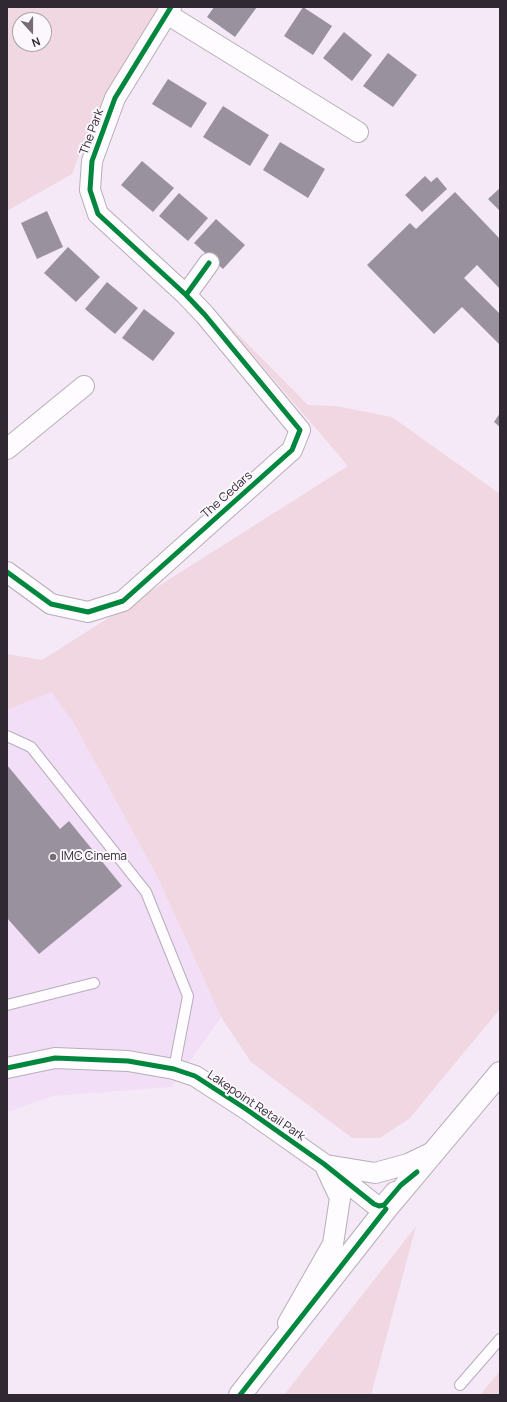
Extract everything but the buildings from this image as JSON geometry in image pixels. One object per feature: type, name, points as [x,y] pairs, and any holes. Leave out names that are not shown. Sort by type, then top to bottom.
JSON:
[{"type":"street","name":"The Park","points":[[186,295],[98,214],[90,190],[92,161],[115,98],[169,10],[358,132]]},
{"type":"street","points":[[186,295],[209,263]]},
{"type":"street","name":"The Cedars","points":[[7,572],[51,604],[88,612],[123,601],[292,450],[300,430],[205,315],[186,295]]},
{"type":"street","points":[[7,449],[84,386]]},
{"type":"street","name":"Lakepoint Retail Park","points":[[7,1068],[55,1058],[128,1061],[174,1069],[195,1076],[246,1108],[324,1164],[374,1204],[379,1206],[384,1205],[401,1185],[417,1172]]},
{"type":"street","points":[[240,1395],[270,1355],[417,1172],[500,1074]]},
{"type":"street","points":[[324,1164],[375,1173],[408,1164],[435,1151]]},
{"type":"street","points":[[270,1355],[333,1244],[340,1198],[324,1164]]},
{"type":"lane","points":[[7,736],[31,747],[146,892],[188,996],[174,1069]]},
{"type":"lane","points":[[7,1005],[94,983]]},
{"type":"lane","points":[[460,1385],[500,1339]]},
{"type":"shaded area","points":[[7,7],[158,7],[101,106],[72,174],[7,211]]},
{"type":"shaded area","points":[[215,311],[308,405],[336,406],[392,417],[500,494],[500,1009],[409,1119],[380,1138],[352,1138],[251,1062],[221,1017],[158,878],[73,722],[51,692],[7,710],[7,654],[42,660],[348,466]]},
{"type":"shaded area","points":[[51,692],[73,722],[158,878],[221,1017],[172,1087],[53,1096],[7,1112],[7,710]]},
{"type":"shaded area","points":[[416,1226],[371,1395],[284,1395]]},
{"type":"shaded area","points":[[500,1371],[500,1395],[480,1395]]},
{"type":"cycle path","points":[[171,7],[115,98],[92,161],[90,190],[98,214],[186,295],[209,263]]},
{"type":"cycle path","points":[[7,572],[51,604],[88,612],[123,601],[292,450],[300,430],[205,315],[186,295]]},
{"type":"cycle path","points":[[7,1068],[55,1058],[128,1061],[174,1069],[195,1076],[246,1109],[324,1164],[374,1204],[379,1206],[384,1205],[401,1185],[417,1172]]},
{"type":"cycle path","points":[[240,1395],[386,1209]]},
{"type":"place","name":"IMC Cinema","points":[[53,857]]}]
